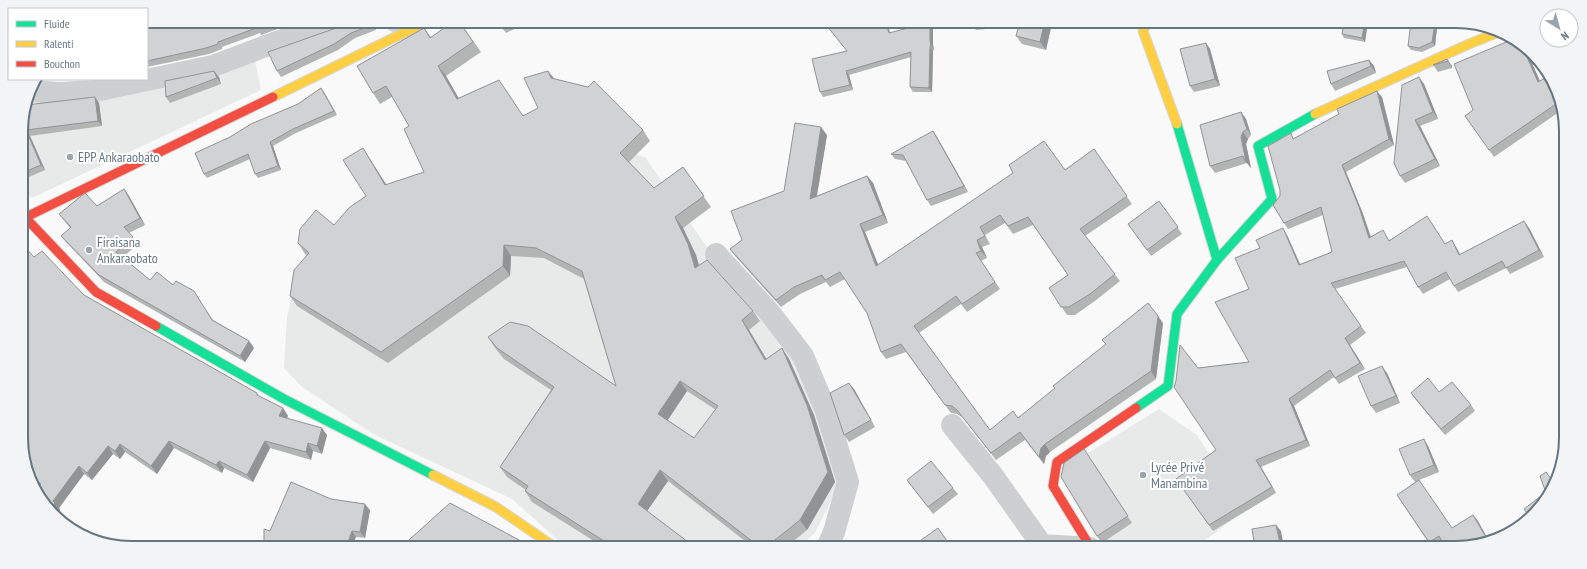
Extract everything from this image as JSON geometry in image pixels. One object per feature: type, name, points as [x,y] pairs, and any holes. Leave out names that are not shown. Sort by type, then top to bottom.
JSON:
[{"type":"street","points":[[148,80],[213,66],[318,28]]},
{"type":"street","points":[[28,215],[402,28]]},
{"type":"street","points":[[1144,28],[1143,32],[1179,131],[1217,260]]},
{"type":"street","points":[[1087,541],[1053,486],[1057,462],[1168,386],[1177,314],[1217,260],[1272,199],[1258,146],[1313,115],[1492,35]]},
{"type":"street","points":[[36,91],[60,93],[95,91],[147,80]]},
{"type":"street","points":[[28,222],[96,292],[284,399],[496,507],[546,541]]},
{"type":"street","points":[[716,254],[770,313],[803,356],[826,412],[848,482],[834,532],[830,541]]},
{"type":"street","points":[[952,425],[992,476],[1039,541]]},
{"type":"shaded area","name":"EPP Ankaraobato","points":[[255,60],[261,90],[32,198],[28,195],[28,124],[33,98],[139,80],[148,80],[148,78]]},
{"type":"shaded area","points":[[544,136],[645,157],[709,250],[796,353],[844,475],[815,533],[806,541],[559,541],[512,499],[375,435],[302,387],[284,368],[287,317],[296,280],[382,186]]},
{"type":"shaded area","name":"Lycée Privé Manambina","points":[[1159,409],[1197,435],[1245,510],[1204,541],[1100,541],[1063,481],[1064,468]]},
{"type":"building","points":[[148,28],[256,28],[206,48],[148,61]]},
{"type":"building","points":[[336,28],[364,28],[351,33],[334,44],[277,71],[268,52]]},
{"type":"building","points":[[424,28],[430,38],[444,28],[464,28],[473,42],[438,66],[457,99],[499,80],[523,116],[538,108],[524,78],[548,71],[551,78],[588,87],[594,81],[643,130],[620,153],[654,188],[683,167],[704,196],[675,217],[688,244],[695,268],[707,260],[753,311],[742,320],[765,360],[782,348],[807,405],[828,472],[800,520],[774,541],[752,541],[660,470],[638,504],[687,541],[604,541],[525,491],[528,486],[500,467],[554,387],[497,348],[488,337],[510,322],[528,326],[616,386],[582,271],[536,248],[504,245],[503,266],[381,352],[290,296],[294,270],[309,253],[298,243],[300,229],[316,210],[334,225],[350,207],[366,196],[343,160],[363,148],[385,185],[424,172],[404,129],[409,126],[386,86],[373,93],[357,66]],"holes":[[[680,381],[718,406],[694,438],[658,414]]]},
{"type":"building","points":[[829,28],[887,28],[889,33],[908,28],[930,28],[931,46],[929,88],[910,87],[911,52],[846,71],[850,85],[820,92],[812,59],[847,51]]},
{"type":"building","points":[[1018,28],[1043,28],[1040,42],[1016,36]]},
{"type":"building","points":[[1343,28],[1364,28],[1362,38],[1342,34]]},
{"type":"building","points":[[1410,28],[1434,28],[1432,42],[1419,48],[1408,46]]},
{"type":"building","points":[[1507,42],[1526,56],[1538,82],[1545,78],[1556,104],[1489,150],[1465,116],[1473,110],[1454,64]]},
{"type":"building","points":[[1206,43],[1215,79],[1190,86],[1180,49]]},
{"type":"building","points":[[1447,59],[1448,61],[1433,65]]},
{"type":"building","points":[[1369,60],[1371,66],[1331,84],[1327,71]]},
{"type":"building","points":[[214,71],[217,78],[166,97],[165,81]]},
{"type":"building","points":[[1419,77],[1433,112],[1415,120],[1435,159],[1400,176],[1394,163],[1402,85]]},
{"type":"building","points":[[321,88],[334,111],[293,129],[270,142],[278,166],[255,174],[248,154],[204,174],[195,153],[230,137],[251,124],[298,104]]},
{"type":"building","points":[[1377,91],[1389,139],[1342,165],[1359,207],[1369,238],[1383,230],[1389,241],[1427,216],[1445,244],[1452,240],[1459,255],[1524,221],[1539,250],[1506,268],[1502,261],[1454,286],[1446,272],[1418,287],[1404,261],[1331,283],[1361,326],[1345,338],[1360,363],[1335,378],[1330,370],[1289,399],[1306,440],[1256,460],[1272,487],[1209,525],[1176,479],[1216,450],[1174,387],[1180,345],[1198,368],[1249,362],[1215,302],[1249,289],[1235,258],[1260,248],[1256,240],[1283,228],[1299,265],[1332,252],[1321,207],[1284,223],[1273,205],[1280,196],[1280,190],[1268,146],[1291,133],[1293,139],[1339,114],[1337,109]]},
{"type":"building","points":[[95,97],[98,121],[28,130],[31,104]]},
{"type":"building","points":[[1241,112],[1247,129],[1243,132],[1241,137],[1246,162],[1243,156],[1210,166],[1200,125]]},
{"type":"building","points":[[795,123],[821,127],[810,199],[867,176],[883,215],[860,224],[876,266],[1013,173],[1009,165],[1044,141],[1065,170],[1094,149],[1127,196],[1080,229],[1115,274],[1090,294],[1069,307],[1061,307],[1049,288],[1068,275],[1028,217],[1008,226],[1000,215],[980,227],[985,236],[977,240],[981,251],[976,253],[995,282],[962,304],[956,296],[914,326],[990,430],[1013,411],[1018,418],[1055,388],[1053,386],[1106,344],[1102,340],[1148,303],[1158,316],[1151,371],[1045,444],[1041,448],[1039,457],[1020,432],[991,453],[957,410],[952,406],[945,405],[901,344],[881,352],[867,313],[840,272],[825,280],[822,275],[794,287],[776,300],[730,249],[742,240],[731,211],[784,191]]},
{"type":"building","points":[[933,131],[964,186],[927,200],[903,155],[891,154]]},
{"type":"building","points":[[28,135],[41,165],[28,170]]},
{"type":"building","points":[[124,189],[140,218],[124,227],[133,237],[116,252],[150,280],[157,272],[173,285],[176,281],[194,291],[212,320],[249,341],[240,356],[99,275],[61,236],[71,227],[59,214],[85,193],[97,206]]},
{"type":"building","points":[[1159,201],[1178,227],[1147,250],[1128,224]]},
{"type":"building","points":[[28,250],[34,257],[42,251],[84,295],[257,393],[257,395],[283,408],[279,416],[322,428],[317,446],[308,443],[306,452],[265,441],[247,475],[219,461],[216,465],[169,441],[151,466],[120,444],[115,451],[108,446],[87,473],[79,466],[53,501],[55,503],[53,505],[40,485],[41,484],[38,482],[33,471],[28,445]]},
{"type":"building","points":[[1382,366],[1396,396],[1371,406],[1358,376]]},
{"type":"building","points":[[1428,378],[1439,392],[1452,382],[1471,405],[1441,429],[1411,393]]},
{"type":"building","points":[[849,383],[871,420],[844,435],[830,393]]},
{"type":"building","points":[[1424,439],[1434,465],[1410,475],[1399,449]]},
{"type":"building","points":[[1084,449],[1128,516],[1097,536],[1061,477],[1064,463]]},
{"type":"building","points":[[931,461],[953,488],[928,507],[907,480]]},
{"type":"building","points":[[1546,472],[1551,478],[1545,490],[1540,476]]},
{"type":"building","points":[[1419,480],[1452,528],[1473,515],[1486,537],[1463,541],[1442,541],[1439,536],[1428,541],[1397,495]]},
{"type":"building","points":[[291,482],[331,499],[365,504],[360,532],[352,531],[348,541],[264,541],[264,529],[270,531]]},
{"type":"building","points":[[1541,496],[1541,496],[1527,513],[1524,509]]},
{"type":"building","points":[[450,503],[521,541],[408,541]]},
{"type":"building","points":[[1276,525],[1279,541],[1254,541],[1252,529]]},
{"type":"building","points":[[938,528],[947,541],[920,541]]},
{"type":"traffic: fast","points":[[1217,260],[1272,199],[1258,146],[1315,114]]},
{"type":"traffic: fast","points":[[1136,408],[1168,386],[1177,314],[1217,260],[1177,124]]},
{"type":"traffic: fast","points":[[156,326],[284,399],[433,475]]},
{"type":"traffic: slow","points":[[273,97],[414,28]]},
{"type":"traffic: slow","points":[[1144,28],[1143,31],[1177,124]]},
{"type":"traffic: slow","points":[[1315,114],[1492,35]]},
{"type":"traffic: slow","points":[[433,475],[496,507],[546,541]]},
{"type":"traffic: jam","points":[[28,216],[273,97]]},
{"type":"traffic: jam","points":[[28,220],[96,292],[156,326]]},
{"type":"traffic: jam","points":[[1087,541],[1053,486],[1057,462],[1136,408]]},
{"type":"place","name":"EPP Ankaraobato","points":[[70,157]]},
{"type":"place","name":"Firaisana Ankaraobato","points":[[89,250]]},
{"type":"place","name":"Lycée Privé Manambina","points":[[1143,475]]}]
